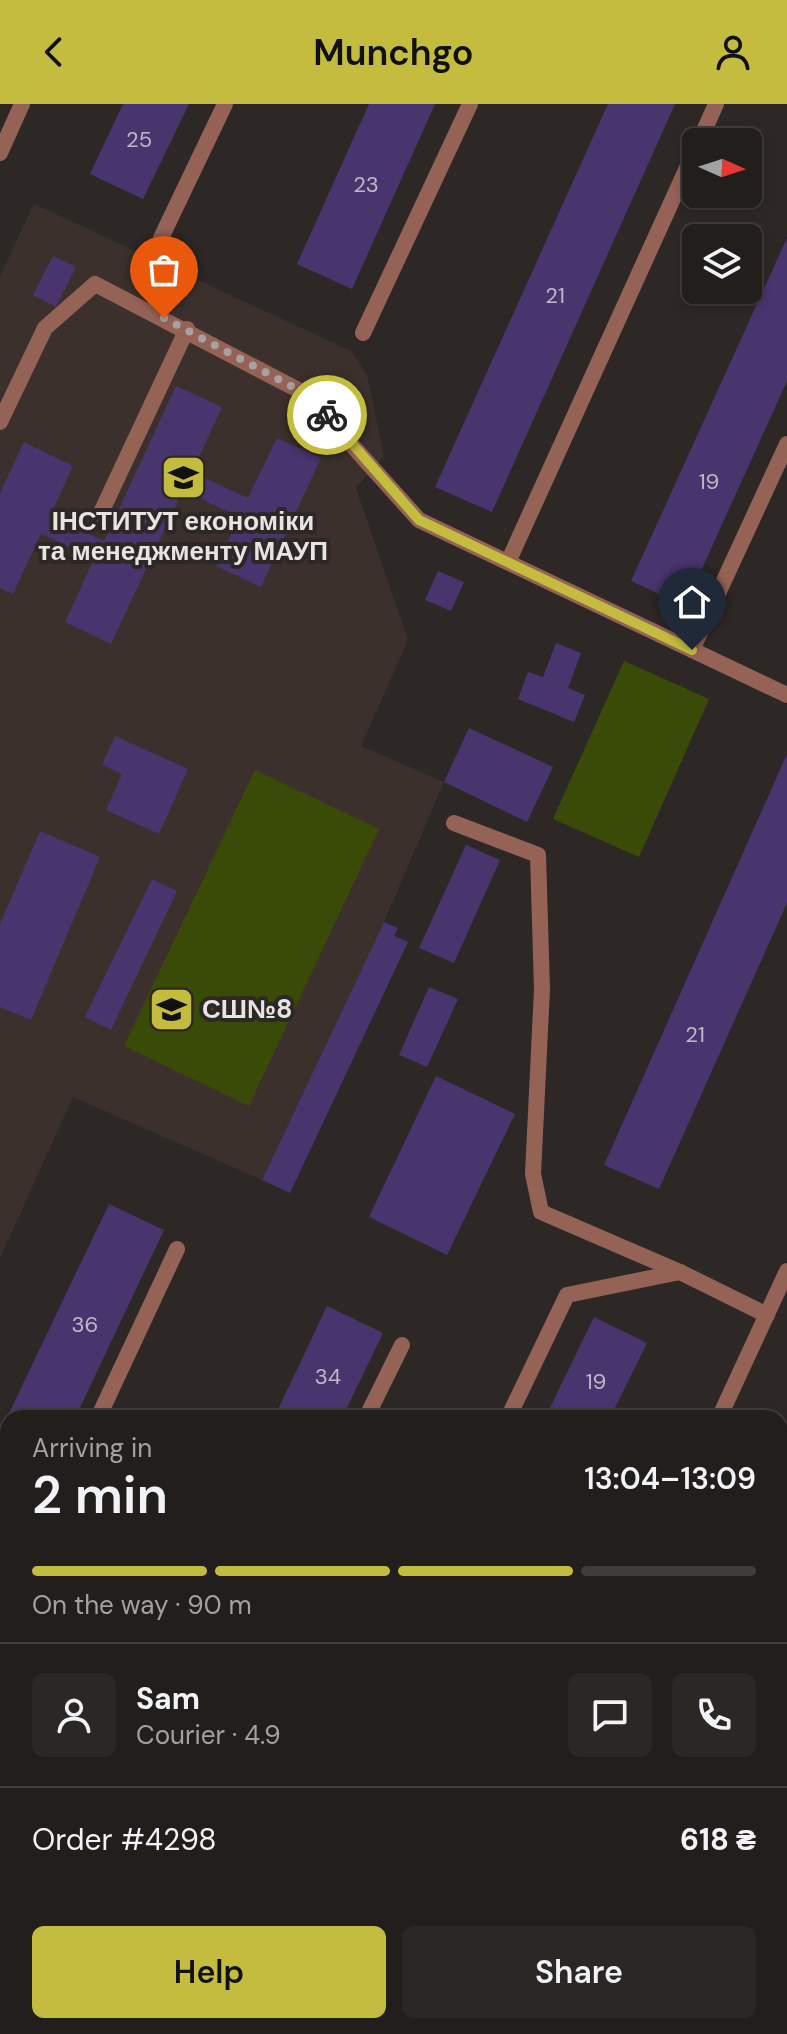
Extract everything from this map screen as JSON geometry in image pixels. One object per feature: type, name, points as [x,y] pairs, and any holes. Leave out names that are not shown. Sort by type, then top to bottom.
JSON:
[{"type":"street","points":[[0,153],[22,104]]},
{"type":"street","points":[[161,238],[225,104]]},
{"type":"street","points":[[363,333],[470,104]]},
{"type":"street","points":[[705,128],[716,104]]},
{"type":"street","points":[[509,560],[682,179]]},
{"type":"street","points":[[0,422],[45,328],[95,284],[187,329],[306,394],[419,520],[509,560],[787,695]]},
{"type":"street","points":[[98,519],[187,329]]},
{"type":"street","points":[[692,650],[787,444]]},
{"type":"street","points":[[454,823],[538,855],[542,989],[533,1174],[541,1212],[680,1272],[767,1315]]},
{"type":"street","points":[[102,1410],[177,1249]]},
{"type":"street","points":[[723,1410],[787,1271]]},
{"type":"street","points":[[512,1410],[567,1295],[680,1272]]},
{"type":"street","points":[[370,1410],[402,1345]]},
{"type":"shaded area","points":[[34,204],[351,351],[367,375],[384,456],[356,488],[408,640],[361,746],[444,782],[384,922],[262,1180],[73,1097],[0,1258],[0,276]]},
{"type":"green space","points":[[624,661],[709,699],[639,857],[553,819]]},
{"type":"green space","points":[[255,770],[379,829],[249,1106],[124,1046]]},
{"type":"building","points":[[123,104],[189,104],[143,199],[90,174]]},
{"type":"building","points":[[369,104],[435,104],[352,289],[297,264]]},
{"type":"building","points":[[608,104],[675,104],[492,512],[435,487]]},
{"type":"building","points":[[787,238],[787,381],[685,606],[631,581],[757,304],[762,304],[762,293]]},
{"type":"building","points":[[53,256],[76,267],[56,307],[33,295]]},
{"type":"building","points":[[176,386],[222,407],[192,472],[248,498],[277,438],[321,458],[261,587],[216,566],[239,517],[183,490],[111,644],[65,622],[94,559],[41,534],[13,594],[0,588],[0,493],[24,442],[73,466],[50,516],[104,541]]},
{"type":"building","points":[[438,571],[464,582],[451,611],[425,600]]},
{"type":"building","points":[[556,643],[581,653],[568,688],[585,695],[574,722],[518,699],[528,672],[543,677]]},
{"type":"building","points":[[469,728],[553,767],[527,822],[444,782]]},
{"type":"building","points":[[115,736],[188,769],[159,834],[106,810],[122,774],[102,765]]},
{"type":"building","points":[[787,754],[787,903],[659,1189],[604,1165]]},
{"type":"building","points":[[40,831],[100,857],[31,1020],[0,1007],[0,924]]},
{"type":"building","points":[[466,845],[500,860],[454,963],[419,948]]},
{"type":"building","points":[[152,879],[177,891],[111,1030],[85,1017]]},
{"type":"building","points":[[384,922],[398,928],[394,936],[408,942],[290,1193],[262,1180]]},
{"type":"building","points":[[429,987],[458,999],[427,1067],[399,1055]]},
{"type":"building","points":[[436,1076],[515,1114],[447,1255],[369,1217]]},
{"type":"building","points":[[109,1204],[164,1230],[79,1410],[11,1410]]},
{"type":"building","points":[[327,1306],[383,1333],[346,1410],[278,1410]]},
{"type":"building","points":[[594,1317],[647,1343],[614,1410],[549,1410]]},
{"type":"way so far","points":[[164,318],[306,394],[327,415]]},
{"type":"place","name":"ІНСТИТУТ економіки та менеджменту МАУП","points":[[183,478]]},
{"type":"place","name":"СШ№8","points":[[171,1009]]},
{"type":"route","points":[[327,415],[419,520],[509,560],[692,650]]}]
